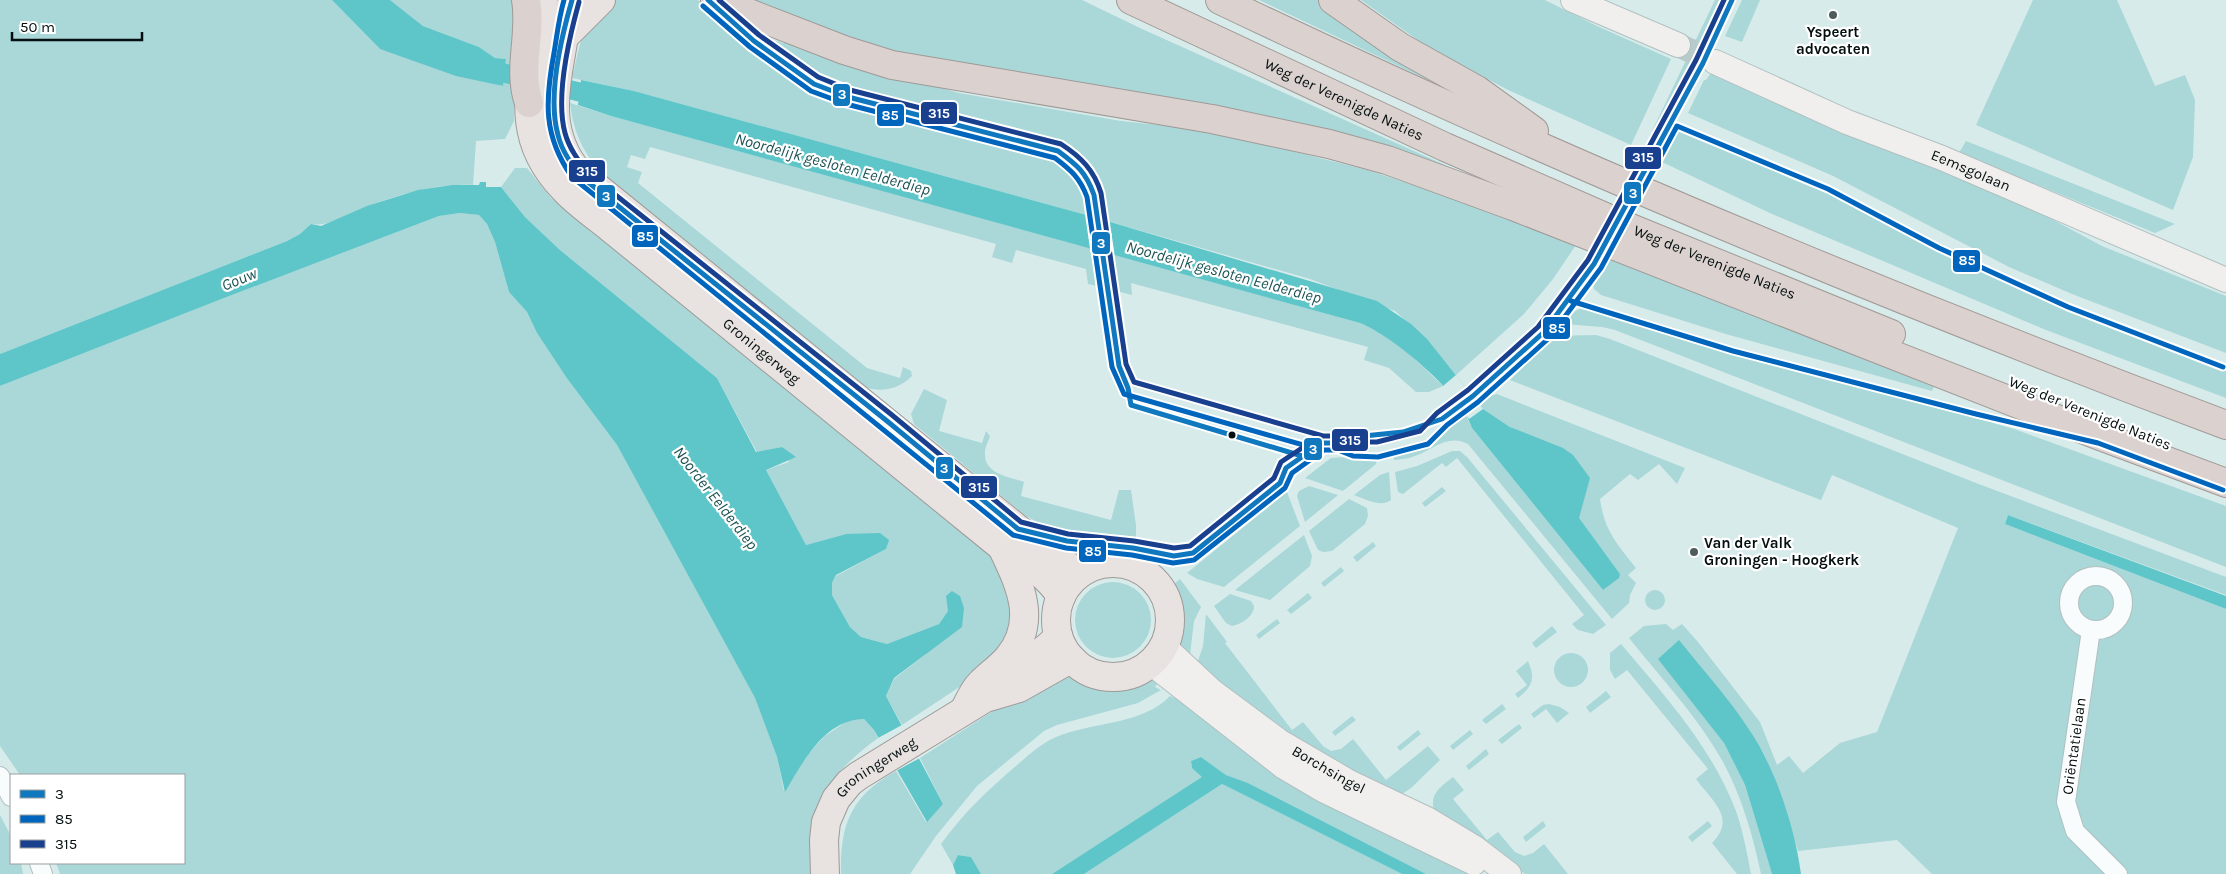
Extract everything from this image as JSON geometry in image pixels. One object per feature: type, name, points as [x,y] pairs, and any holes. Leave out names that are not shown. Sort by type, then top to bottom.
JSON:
[{"type":"highway","points":[[526,0],[528,30],[536,84]]},
{"type":"highway","name":"Weg der Verenigde Naties","points":[[1131,0],[1355,106],[1588,222],[2226,466]]},
{"type":"highway","points":[[1220,0],[1317,47],[1646,194],[1817,266],[2060,363],[2226,425]]},
{"type":"highway","points":[[1333,0],[1400,47],[1477,90],[1587,168]]},
{"type":"highway","points":[[723,1],[844,50],[892,65],[1212,119],[1329,144],[1588,222]]},
{"type":"highway","points":[[1623,236],[2081,429],[2226,483]]},
{"type":"main road","points":[[536,84],[543,0]]},
{"type":"main road","name":"Groningerweg","points":[[572,0],[564,37],[536,84],[529,121],[534,142],[546,167],[565,191],[1002,547],[1028,565],[1057,590],[1061,597]]},
{"type":"main road","points":[[564,37],[601,0]]},
{"type":"main road","points":[[1573,0],[1678,46]]},
{"type":"main road","name":"Eemsgolaan","points":[[1715,62],[1847,122],[1942,158],[2226,280]]},
{"type":"main road","name":"Groningerweg","points":[[536,84],[555,123],[561,146],[583,178],[887,421],[1018,529],[1072,569],[1082,572]]},
{"type":"main road","points":[[962,712],[979,685],[1009,656],[1020,635],[1024,621],[1020,586],[1002,547]]},
{"type":"main road","points":[[1119,563],[1133,566],[1150,576],[1162,591],[1168,604],[1170,623],[1166,642],[1158,655],[1148,665],[1131,674],[1107,676],[1089,671],[1073,660],[1064,649],[1058,636],[1056,616],[1061,597],[1071,581],[1082,572],[1100,564],[1119,563]]},
{"type":"main road","name":"Groningerweg","points":[[825,874],[824,834],[833,805],[849,783],[985,698],[1010,672],[1053,643],[1058,636]]},
{"type":"main road","name":"Borchsingel","points":[[1166,642],[1170,652],[1213,692],[1279,741],[1308,760],[1349,782],[1427,819],[1475,848],[1509,874]]},
{"type":"main road","name":"Groningerweg","points":[[985,698],[1019,688],[1065,662],[1073,660]]},
{"type":"main road","name":"Borchsingel","points":[[1148,665],[1156,667],[1278,762],[1324,790],[1499,874]]},
{"type":"street","name":"Oriëntatielaan","points":[[2091,630],[2066,802],[2075,831],[2118,874]]},
{"type":"street","points":[[0,776],[10,795]]},
{"type":"shaded area","points":[[0,0],[332,0],[380,49],[502,86],[506,59],[495,58],[479,47],[423,26],[390,0],[518,0],[514,121],[505,139],[476,141],[473,185],[445,186],[418,190],[379,202],[332,222],[311,224],[300,234],[287,241],[0,354]]},
{"type":"shaded area","points":[[617,0],[698,0],[760,53],[802,81],[839,100],[917,123],[1055,155],[1068,165],[1082,183],[1092,205],[1089,205],[1090,216],[634,91],[572,78],[584,33],[596,17]]},
{"type":"shaded area","points":[[751,0],[1082,0],[1142,29],[1454,169],[1448,174],[881,50]]},
{"type":"shaded area","points":[[1259,0],[1322,0],[1428,74],[1426,79]]},
{"type":"shaded area","points":[[1361,0],[1545,0],[1671,59],[1631,145],[1508,90],[1429,48]]},
{"type":"shaded area","points":[[1715,0],[1722,0],[1690,68],[1656,132],[1652,131]]},
{"type":"shaded area","points":[[1742,0],[1760,0],[1742,42],[1725,36]]},
{"type":"shaded area","points":[[2033,0],[2117,0],[2155,86],[2185,75],[2195,100],[2193,157],[2173,210],[1976,125]]},
{"type":"shaded area","points":[[757,35],[783,43],[795,43],[851,62],[959,93],[1121,121],[1194,129],[1371,171],[1457,200],[1576,245],[1553,279],[1524,314],[1456,375],[1427,340],[1395,311],[1310,279],[1107,221],[1104,204],[1100,204],[1094,178],[1086,164],[1066,147],[877,100],[840,88],[805,72]]},
{"type":"shaded area","points":[[1711,73],[1834,129],[1843,127],[2031,208],[2102,246],[2226,296],[2226,353],[2072,294],[2009,267],[1833,176],[1688,113],[1704,80]]},
{"type":"shaded area","points":[[570,103],[611,116],[1095,249],[1097,271],[1101,271],[1102,287],[1088,284],[1086,269],[1016,250],[1012,263],[992,257],[996,244],[650,147],[645,159],[631,155],[627,167],[642,172],[638,183],[867,368],[900,378],[903,367],[911,371],[912,376],[896,387],[877,390],[864,387],[598,169],[587,154],[579,138],[573,121]]},
{"type":"shaded area","points":[[1690,129],[1719,139],[1802,174],[2004,276],[2068,305],[2226,366],[2226,398],[2046,330],[1772,214],[1662,162],[1664,159],[1659,157],[1671,138],[1679,132]]},
{"type":"shaded area","points":[[1966,141],[2175,224],[2155,233],[1959,153]]},
{"type":"shaded area","points":[[515,168],[527,168],[551,198],[995,556],[1015,605],[1004,651],[970,680],[902,725],[886,696],[894,679],[925,655],[948,611],[939,624],[887,644],[861,637],[850,627],[832,595],[832,583],[836,576],[886,549],[846,534],[806,545],[766,470],[789,462],[782,447],[757,452],[717,378],[560,250],[525,217],[501,187]]},
{"type":"shaded area","points":[[460,213],[479,215],[487,224],[495,242],[509,292],[527,312],[537,333],[566,377],[617,445],[755,698],[777,757],[784,791],[805,757],[825,736],[850,719],[864,719],[874,730],[878,738],[845,766],[827,788],[814,814],[810,845],[811,874],[60,874],[56,864],[185,864],[185,774],[19,774],[0,746],[0,386],[439,216]]},
{"type":"shaded area","points":[[1111,254],[1360,323],[1394,342],[1443,386],[1429,392],[1416,392],[1389,368],[1364,360],[1368,347],[1131,283],[1132,295],[1113,290]]},
{"type":"shaded area","points":[[1611,258],[1934,387],[1932,391],[1729,335],[1601,295],[1594,289],[1593,280],[1604,260],[1609,262]]},
{"type":"shaded area","points":[[1589,307],[2014,429],[2226,506],[2226,567],[1615,330],[1564,324],[1574,312]]},
{"type":"shaded area","points":[[1596,335],[1976,483],[2226,577],[2226,595],[2008,515],[2005,524],[2226,609],[2226,874],[1932,874],[1897,840],[1798,851],[1773,774],[1763,752],[1659,659],[1724,743],[1745,785],[1772,874],[1761,874],[1746,817],[1736,789],[1723,762],[1679,698],[1629,638],[1644,626],[1666,624],[1673,630],[1682,624],[1760,722],[1777,765],[1789,756],[1803,773],[1840,743],[1877,732],[1958,528],[1832,475],[1821,500],[1510,380],[1553,336]]},
{"type":"shaded area","points":[[924,389],[947,400],[939,431],[982,443],[986,431],[990,436],[985,450],[986,461],[989,467],[999,474],[1024,482],[1021,496],[1111,520],[1119,490],[1131,490],[1136,539],[1107,539],[1080,535],[1052,528],[1026,516],[914,424],[911,414]]},
{"type":"shaded area","points":[[1497,394],[1685,468],[1677,484],[1659,464],[1638,480],[1630,474],[1600,499],[1612,536],[1636,568],[1628,575],[1636,583],[1630,595],[1629,603],[1612,619],[1468,444],[1454,440],[1447,441],[1412,457],[1394,460],[1394,455],[1404,453],[1423,444],[1465,414],[1472,428],[1603,590],[1620,574],[1578,518],[1533,437],[1510,427],[1483,409],[1479,403],[1485,397]]},
{"type":"shaded area","points":[[1452,451],[1460,451],[1467,457],[1606,625],[1593,634],[1578,630],[1572,624],[1584,615],[1457,458],[1446,467],[1442,463],[1403,494],[1398,492],[1395,472],[1417,466]]},
{"type":"shaded area","points":[[1378,455],[1376,464],[1343,491],[1305,478],[1331,458]]},
{"type":"shaded area","points":[[1389,472],[1391,500],[1378,503],[1354,495],[1380,475]]},
{"type":"shaded area","points":[[1309,486],[1338,495],[1305,522],[1297,496],[1299,491]]},
{"type":"shaded area","points":[[1442,487],[1446,491],[1425,507],[1422,503]]},
{"type":"shaded area","points":[[1287,492],[1300,526],[1224,587],[1197,579],[1187,573]]},
{"type":"shaded area","points":[[1349,499],[1367,508],[1368,516],[1365,524],[1332,551],[1323,552],[1318,550],[1309,531]]},
{"type":"shaded area","points":[[1304,535],[1312,556],[1310,566],[1270,600],[1235,590]]},
{"type":"shaded area","points":[[1373,542],[1376,546],[1357,562],[1353,557]]},
{"type":"shaded area","points":[[1341,567],[1344,571],[1324,587],[1321,583]]},
{"type":"shaded area","points":[[1180,579],[1201,607],[1194,621],[1190,655],[1187,650],[1182,654],[1177,640],[1177,615],[1173,590],[1174,584]]},
{"type":"shaded area","points":[[1113,582],[1128,585],[1140,593],[1148,605],[1151,620],[1148,635],[1140,647],[1128,655],[1113,658],[1098,655],[1086,647],[1078,635],[1075,620],[1078,605],[1086,593],[1098,585]]},
{"type":"shaded area","points":[[1655,590],[1662,593],[1665,600],[1662,607],[1655,610],[1648,607],[1645,600],[1648,593]]},
{"type":"shaded area","points":[[1308,593],[1312,598],[1291,614],[1287,610]]},
{"type":"shaded area","points":[[1230,594],[1251,601],[1254,606],[1252,613],[1247,619],[1232,626],[1226,623],[1214,606]]},
{"type":"shaded area","points":[[1206,614],[1227,642],[1225,643],[1292,730],[1303,722],[1323,746],[1331,751],[1341,749],[1353,739],[1386,780],[1428,746],[1440,760],[1411,788],[1402,794],[1326,763],[1200,672],[1204,666],[1198,661],[1203,646]]},
{"type":"shaded area","points":[[1277,619],[1280,623],[1259,639],[1256,635]]},
{"type":"shaded area","points":[[1552,626],[1557,632],[1536,648],[1532,643]]},
{"type":"shaded area","points":[[1621,644],[1686,723],[1714,765],[1736,811],[1751,874],[1737,874],[1712,843],[1719,834],[1722,818],[1715,802],[1696,779],[1708,769],[1627,670],[1615,679],[1610,670],[1610,653]]},
{"type":"shaded area","points":[[1571,653],[1578,654],[1583,658],[1587,663],[1587,677],[1583,682],[1578,686],[1571,687],[1564,686],[1559,682],[1555,677],[1554,670],[1555,663],[1559,658],[1564,654]]},
{"type":"shaded area","points":[[1528,661],[1532,673],[1531,682],[1527,690],[1518,698],[1515,694],[1527,685],[1516,671]]},
{"type":"shaded area","points":[[1064,672],[1112,685],[1143,679],[1159,681],[1155,687],[1161,690],[1138,703],[1057,725],[1044,731],[977,786],[936,836],[910,874],[841,874],[841,856],[846,826],[851,813],[868,791],[896,771],[926,822],[943,804],[920,758],[1024,691]]},
{"type":"shaded area","points":[[1606,691],[1611,697],[1590,713],[1586,707]]},
{"type":"shaded area","points":[[1180,693],[1424,846],[1481,874],[1426,874],[1248,783],[1226,775],[1201,757],[1191,761],[1192,768],[1203,777],[1052,874],[981,874],[971,857],[958,855],[953,865],[941,844],[977,802],[1006,774],[1038,748],[1061,735],[1147,712],[1170,696],[1177,699]]},
{"type":"shaded area","points":[[1502,704],[1506,709],[1486,724],[1482,720]]},
{"type":"shaded area","points":[[1549,704],[1560,707],[1569,713],[1557,723],[1546,709],[1534,718],[1531,714],[1543,705]]},
{"type":"shaded area","points":[[1352,716],[1356,720],[1335,736],[1332,732]]},
{"type":"shaded area","points":[[1519,724],[1522,728],[1502,744],[1498,740]]},
{"type":"shaded area","points":[[1418,730],[1421,734],[1400,751],[1397,747]]},
{"type":"shaded area","points":[[1470,730],[1473,734],[1453,750],[1450,746]]},
{"type":"shaded area","points":[[1486,749],[1489,754],[1469,770],[1466,766]]},
{"type":"shaded area","points":[[1453,777],[1464,790],[1453,799],[1487,840],[1498,832],[1515,852],[1524,856],[1533,853],[1544,844],[1568,874],[1525,874],[1435,813],[1433,801],[1436,792]]},
{"type":"shaded area","points":[[1222,784],[1402,874],[1084,874]]},
{"type":"shaded area","points":[[0,815],[10,834],[10,864],[21,864],[23,874],[0,874]]},
{"type":"shaded area","points":[[1543,821],[1546,826],[1526,842],[1523,837]]},
{"type":"shaded area","points":[[1708,821],[1712,826],[1692,842],[1688,837]]},
{"type":"water","points":[[332,0],[390,0],[423,26],[479,47],[495,58],[506,59],[503,86],[456,76],[380,49]]},
{"type":"water","points":[[581,80],[634,91],[1090,216],[1377,301],[1411,324],[1427,339],[1483,409],[1510,427],[1563,448],[1573,455],[1590,478],[1579,518],[1620,574],[1619,578],[1603,590],[1472,428],[1466,414],[1441,383],[1390,340],[1360,323],[611,116],[578,105]]},
{"type":"water","points":[[480,182],[486,182],[486,187],[501,187],[525,217],[560,250],[717,378],[756,452],[782,447],[796,457],[766,470],[806,545],[846,534],[880,533],[889,540],[886,549],[836,575],[832,583],[832,595],[850,627],[861,637],[887,644],[939,624],[948,611],[946,596],[952,591],[960,596],[964,608],[962,627],[894,678],[886,696],[943,804],[927,822],[874,730],[864,719],[850,721],[826,734],[807,756],[785,792],[777,757],[755,698],[617,445],[566,377],[537,333],[527,312],[509,292],[495,242],[487,224],[479,215],[460,213],[439,216],[0,386],[0,354],[287,241],[300,234],[311,224],[321,226],[367,206],[418,190],[452,185],[479,185]]},
{"type":"water","points":[[2008,515],[2226,596],[2226,609],[2005,524]]},
{"type":"water","points":[[1679,640],[1740,717],[1767,760],[1789,818],[1801,874],[1772,874],[1745,785],[1724,743],[1658,659]]},
{"type":"water","points":[[1201,757],[1226,775],[1248,783],[1426,874],[1402,874],[1222,784],[1084,874],[1052,874],[1202,777],[1192,768],[1191,761]]},
{"type":"water","points":[[958,855],[971,857],[981,874],[956,874],[953,865]]},
{"type":"pier","points":[[1090,213],[1106,218],[1111,256],[1095,252]]},
{"type":"pier","points":[[1456,375],[1483,409],[1469,419],[1443,386]]},
{"type":"pier","points":[[902,725],[920,758],[896,771],[878,738]]},
{"type":"waterway","name":"Noordelijk gesloten Eelderdiep","points":[[496,71],[603,98]]},
{"type":"tunnel","points":[[1678,45],[1715,62]]},
{"type":"transit line","name":"85","points":[[564,0],[551,70],[548,103],[551,132],[556,147],[572,177],[1013,535],[1066,548],[1132,555],[1173,563],[1194,560],[1285,488],[1292,473],[1324,450],[1338,450],[1353,456],[1378,457],[1428,444],[1447,425],[1478,402],[1549,338],[1601,268],[1677,126],[1828,189],[1939,248],[2068,307],[2223,367]]},
{"type":"transit line","name":"3","points":[[572,0],[557,67],[554,103],[555,120],[562,147],[571,163],[583,178],[887,421],[1018,529],[1067,541],[1133,548],[1174,556],[1193,553],[1280,483],[1286,468],[1322,443],[1339,443],[1354,437],[1403,432],[1442,419],[1473,396],[1544,332],[1594,264],[1703,63],[1732,0]]},
{"type":"transit line","name":"3","points":[[708,0],[754,41],[814,84],[848,97],[1058,151],[1076,165],[1088,180],[1094,195],[1119,366],[1128,388],[1131,405]]},
{"type":"transit line","name":"315","points":[[719,0],[759,35],[818,77],[850,90],[1061,144],[1081,159],[1095,177],[1101,193],[1126,364],[1134,382],[1323,436],[1338,436],[1348,431]]},
{"type":"transit line","name":"315","points":[[579,2],[564,67],[562,118],[569,144],[577,159],[588,173],[892,415],[1021,522],[1068,534],[1134,541],[1174,548],[1190,546],[1274,478],[1281,462],[1320,436],[1340,436],[1356,442],[1377,442],[1420,431],[1437,413],[1468,390],[1538,327],[1588,260],[1696,60],[1724,0]]},
{"type":"transit line","name":"85","points":[[703,6],[750,47],[811,91],[846,104],[1055,158],[1070,171],[1078,179],[1087,197],[1112,367],[1124,394],[1321,450],[1340,450],[1354,445]]},
{"type":"transit line","name":"85","points":[[1571,301],[1733,351],[1976,414],[2098,443],[2223,490]]},
{"type":"transit line","name":"3","points":[[1131,405],[1302,456]]},
{"type":"place","name":"Yspeert advocaten","points":[[1833,15]]},
{"type":"place","name":"Van der Valk Groningen - Hoogkerk","points":[[1694,552]]},
{"type":"water label","name":"Gouw","points":[[239,279]]},
{"type":"water label","name":"Noorder Eelderdiep","points":[[716,498]]}]
